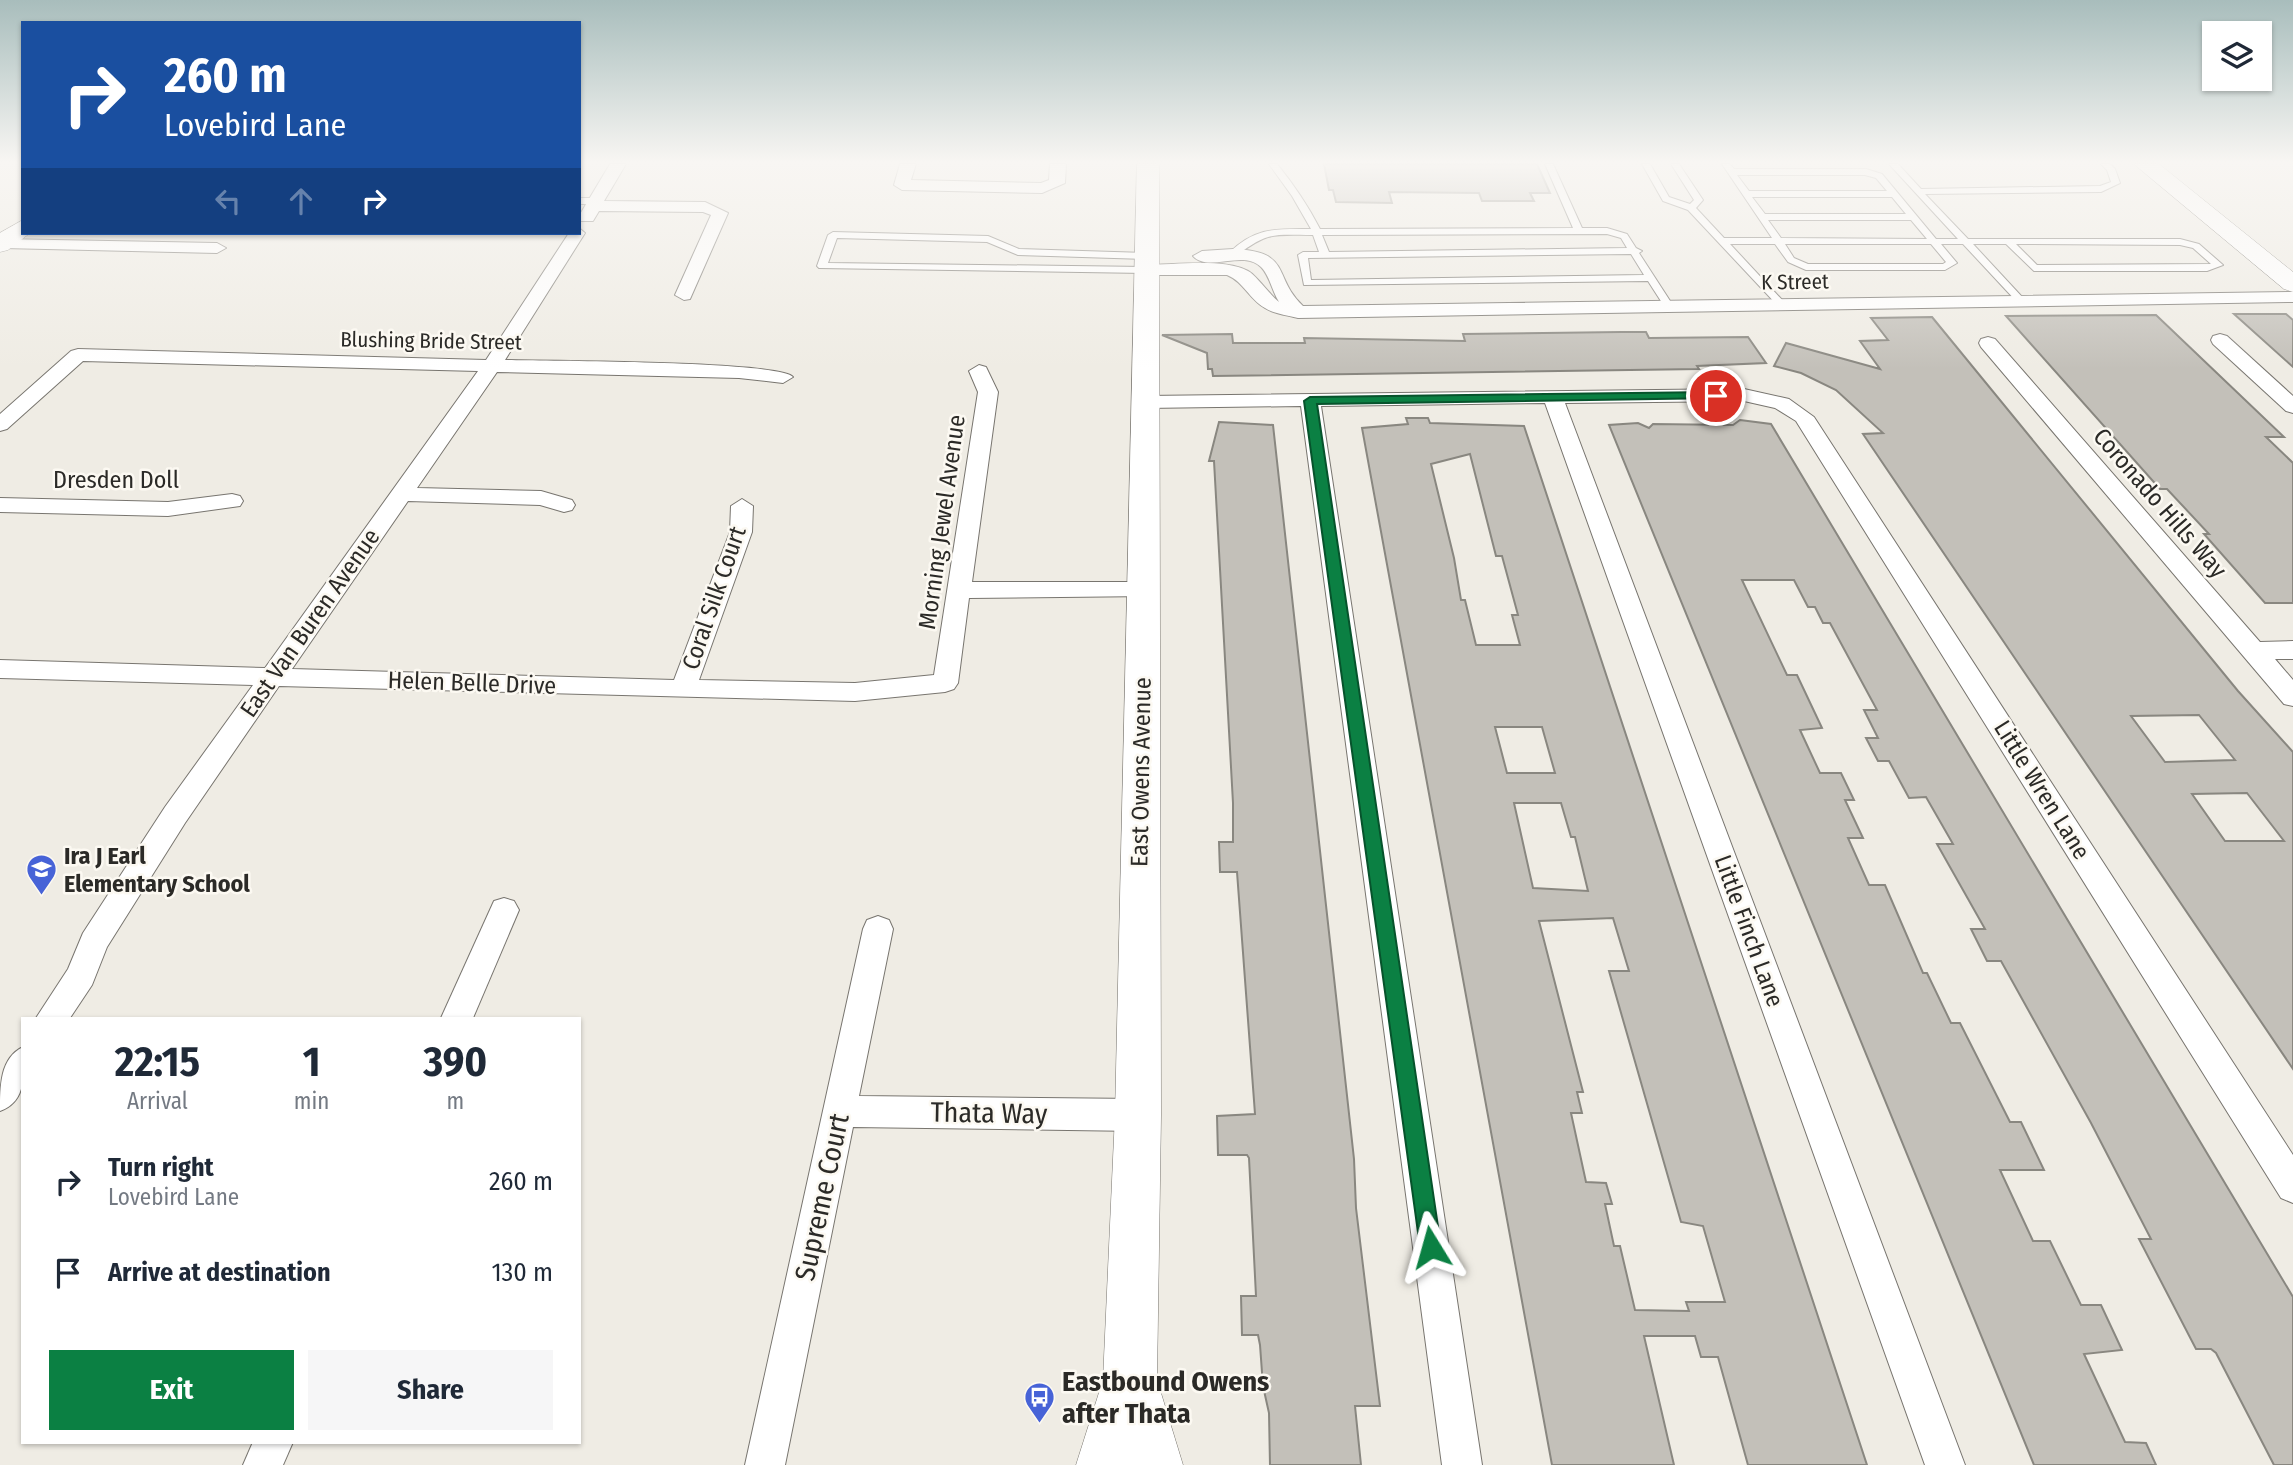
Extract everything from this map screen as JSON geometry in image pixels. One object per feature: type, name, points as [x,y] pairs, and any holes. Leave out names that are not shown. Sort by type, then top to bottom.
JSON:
[{"type":"main road","points":[[1,244],[16,232]]},
{"type":"main road","name":"East Owens Avenue","points":[[1104,1465],[1130,1380],[1138,1115],[1147,232]]},
{"type":"main road","points":[[2229,232],[2293,284]]},
{"type":"main road","name":"East Owens Avenue","points":[[1130,1380],[1155,1465]]},
{"type":"street","points":[[684,295],[711,232]]},
{"type":"street","name":"East Van Buren Avenue","points":[[53,1017],[81,976],[94,942],[138,873],[271,677],[492,365],[575,235]]},
{"type":"street","points":[[1,244],[217,248]]},
{"type":"street","points":[[1146,263],[1233,254],[1262,259],[1273,268],[1283,300],[1298,312]]},
{"type":"street","name":"K Street","points":[[1146,263],[1229,270],[1245,276],[1255,291],[1273,306],[1298,312],[2293,297]]},
{"type":"street","points":[[2220,340],[2293,407]]},
{"type":"street","name":"Coronado Hills Way","points":[[1988,343],[2293,697]]},
{"type":"street","name":"Blushing Bride Street","points":[[0,425],[78,355],[739,372],[783,377]]},
{"type":"street","name":"Morning Jewel Avenue","points":[[944,683],[988,392],[979,371]]},
{"type":"street","name":"Little Wren Lane","points":[[1553,398],[1744,395],[1782,403],[1804,417],[2293,1186]]},
{"type":"street","points":[[1145,402],[1553,398]]},
{"type":"street","name":"Little Finch Lane","points":[[1553,398],[1945,1465]]},
{"type":"street","points":[[1310,401],[1462,1465]]},
{"type":"street","points":[[400,494],[541,498],[564,505]]},
{"type":"street","name":"Dresden Doll","points":[[0,505],[168,509],[232,501]]},
{"type":"street","name":"Coral Silk Court","points":[[683,690],[741,532],[742,506]]},
{"type":"street","points":[[959,590],[1143,590]]},
{"type":"street","points":[[2253,650],[2293,650]]},
{"type":"street","name":"Helen Belle Drive","points":[[0,670],[683,690],[855,692],[944,683]]},
{"type":"street","points":[[457,1017],[504,910]]},
{"type":"street","name":"Supreme Court","points":[[765,1465],[878,929]]},
{"type":"street","points":[[0,1096],[21,1065]]},
{"type":"street","name":"Thata Way","points":[[840,1111],[1138,1115]]},
{"type":"street","points":[[263,1465],[272,1444]]},
{"type":"lane","points":[[1233,254],[1255,237],[1268,232]]},
{"type":"lane","points":[[1318,232],[1325,254]]},
{"type":"lane","points":[[1612,232],[1624,236],[1637,251],[1669,306]]},
{"type":"lane","points":[[1715,232],[1782,305]]},
{"type":"lane","points":[[1773,232],[1791,260],[1806,267],[1945,267],[1952,263],[1927,232]]},
{"type":"lane","points":[[1958,232],[2021,301]]},
{"type":"lane","points":[[834,235],[988,239],[1018,252],[1146,263],[822,266],[834,235]]},
{"type":"lane","points":[[1723,241],[2180,242],[2196,246],[2218,265],[2207,268],[2034,268],[2009,242]]},
{"type":"lane","points":[[1637,251],[1303,255],[1307,283],[1652,278]]},
{"type":"building","points":[[2234,314],[2286,314],[2293,320],[2293,367]]},
{"type":"building","points":[[2156,315],[2284,437],[2266,437],[2293,463],[2293,603],[2265,603],[2204,534],[2209,534],[2167,489],[2160,489],[2006,316]]},
{"type":"building","points":[[1932,317],[2238,691],[2293,752],[2293,1069],[1863,434],[1883,433],[1836,390],[1801,373],[1774,366],[1786,343],[1880,369],[1860,341],[1888,340],[1871,318]],"holes":[[[2199,715],[2235,760],[2165,762],[2131,716]],[[2247,793],[2284,841],[2225,841],[2192,794]]]},
{"type":"building","points":[[1646,332],[1649,338],[1748,337],[1766,363],[1697,366],[1699,369],[1213,376],[1212,369],[1208,369],[1207,353],[1162,335],[1232,334],[1233,343],[1305,343],[1304,338],[1465,341],[1463,334]]},
{"type":"building","points":[[1406,418],[1428,418],[1430,423],[1524,426],[1867,1465],[1748,1465],[1718,1357],[1701,1357],[1695,1336],[1644,1336],[1674,1465],[1552,1465],[1362,428],[1408,424]],"holes":[[[1470,454],[1496,556],[1502,556],[1518,615],[1512,615],[1520,645],[1476,645],[1465,600],[1461,600],[1454,558],[1431,464]],[[1495,727],[1542,727],[1555,773],[1507,773]],[[1514,803],[1561,803],[1571,837],[1575,837],[1588,891],[1533,888]],[[1613,918],[1629,971],[1609,971],[1681,1222],[1703,1226],[1725,1302],[1686,1302],[1689,1311],[1635,1310],[1620,1246],[1614,1246],[1605,1204],[1612,1204],[1606,1183],[1586,1182],[1571,1113],[1582,1113],[1577,1092],[1583,1092],[1539,921]]]},
{"type":"building","points":[[1740,420],[1771,424],[2293,1297],[2293,1465],[2274,1465],[2216,1353],[2211,1349],[2196,1349],[2139,1239],[2151,1239],[2091,1123],[2001,961],[1987,961],[1971,929],[1985,929],[1937,844],[1953,844],[1926,797],[1909,798],[1889,761],[1878,761],[1866,738],[1878,738],[1864,710],[1877,710],[1830,623],[1823,623],[1815,607],[1808,607],[1794,580],[1742,580],[1787,675],[1797,675],[1822,728],[1800,730],[1820,773],[1841,773],[1854,800],[1845,800],[1863,838],[1848,838],[1869,885],[1885,885],[1923,973],[1927,973],[1951,1023],[1960,1023],[2010,1122],[2021,1122],[2044,1170],[2000,1170],[2033,1241],[2050,1241],[2081,1305],[2101,1305],[2122,1350],[2084,1354],[2125,1442],[2146,1443],[2156,1465],[2034,1465],[1609,425],[1638,423],[1649,428],[1653,424],[1733,425]]},
{"type":"building","points":[[1219,422],[1273,425],[1354,1159],[1356,1208],[1380,1406],[1355,1406],[1361,1465],[1270,1465],[1269,1413],[1263,1386],[1258,1335],[1242,1335],[1241,1296],[1256,1296],[1249,1158],[1247,1155],[1218,1155],[1217,1116],[1255,1114],[1237,872],[1220,872],[1219,842],[1233,842],[1233,803],[1214,461],[1209,461]]},
{"type":"place","name":"Ira J Earl Elementary School","points":[[41,897]]},
{"type":"place","name":"Eastbound Owens after Thata","points":[[1039,1424]]},
{"type":"route","points":[[1431,1247],[1310,401],[1716,396]]}]
